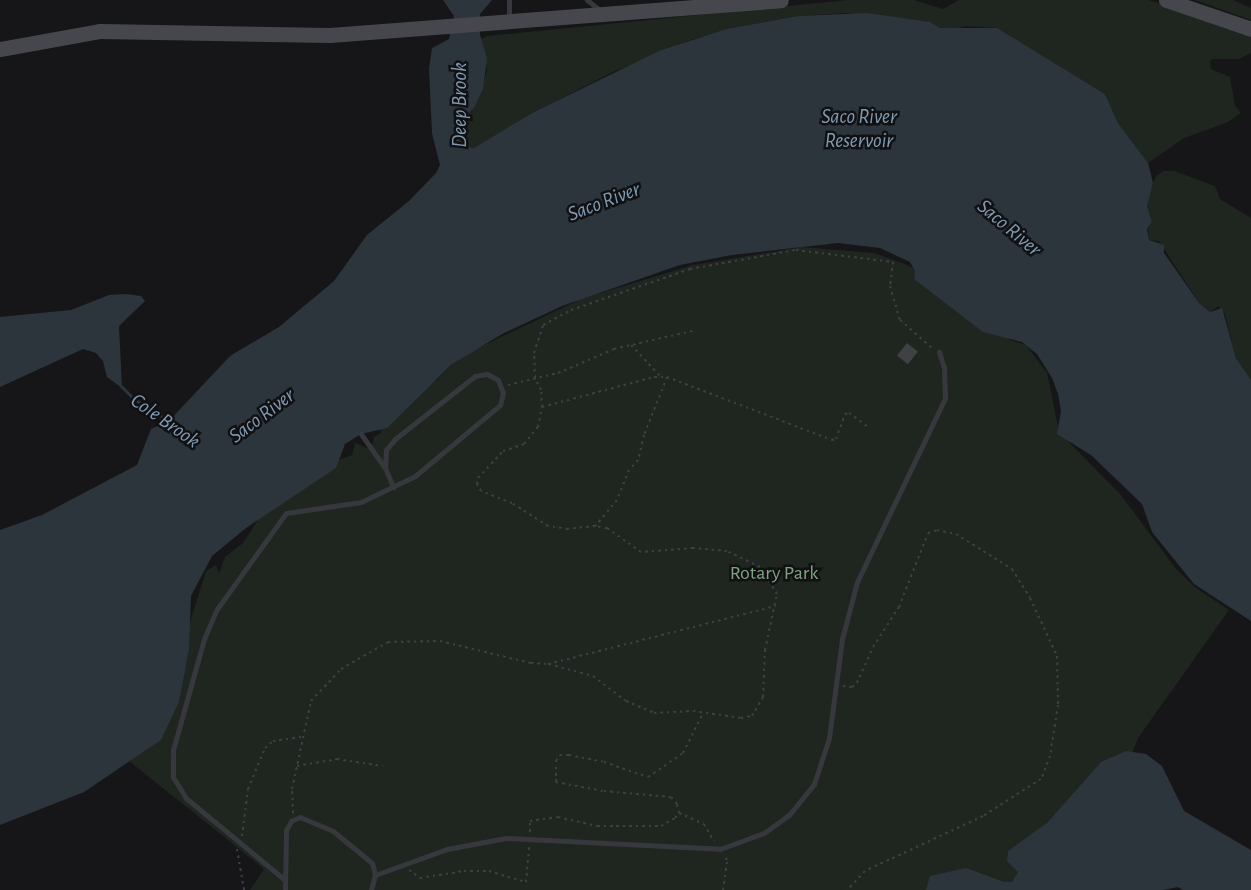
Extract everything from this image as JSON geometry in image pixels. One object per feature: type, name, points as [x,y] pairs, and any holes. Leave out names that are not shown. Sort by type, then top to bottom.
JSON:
[{"type":"street","points":[[0,49],[100,31],[283,36],[421,29],[606,16],[781,0]]},
{"type":"street","points":[[1166,0],[1251,29]]},
{"type":"lane","points":[[507,23],[509,0]]},
{"type":"lane","points":[[587,0],[606,16]]},
{"type":"lane","points":[[375,875],[465,844],[506,838],[720,849],[764,833],[789,815],[814,784],[829,738],[842,639],[857,582],[945,398],[944,368],[939,352]]},
{"type":"lane","points":[[285,880],[186,798],[173,777],[173,750],[204,639],[217,609],[286,513],[301,508],[344,506],[415,476],[492,413],[500,404],[503,393],[498,380],[486,374],[475,376],[395,439],[386,450],[385,468]]},
{"type":"lane","points":[[361,434],[385,468],[393,486]]},
{"type":"lane","points":[[285,890],[286,830],[296,819],[309,818],[349,842],[372,863],[375,875],[371,890]]},
{"type":"path","points":[[296,819],[291,804],[311,701],[341,669],[388,642],[440,641],[531,663],[548,664],[593,676],[626,701],[649,711],[703,713],[741,718],[752,716],[759,709],[765,684],[765,650],[776,606],[776,594],[769,578],[760,567],[745,558],[727,551],[693,548],[641,552],[607,528],[595,526],[568,529],[548,526],[512,503],[481,491],[477,484],[478,478],[503,451],[524,444],[532,437],[538,427],[542,407],[541,390],[535,378],[534,353],[543,325],[571,310],[690,270],[796,250],[893,262],[890,286],[900,320],[926,346],[939,352]]},
{"type":"path","points":[[501,387],[558,372],[631,344],[696,330]]},
{"type":"path","points":[[631,344],[661,377]]},
{"type":"path","points":[[595,526],[617,500],[629,470],[638,460],[644,435],[667,377]]},
{"type":"path","points":[[542,407],[667,377],[832,440],[836,439],[845,414],[849,413],[868,427]]},
{"type":"path","points":[[836,686],[852,687],[858,683],[873,647],[899,607],[928,533],[937,530],[956,534],[1012,569],[1030,598],[1057,656],[1058,706],[1050,756],[1041,779],[983,816],[865,871],[847,890]]},
{"type":"path","points":[[548,664],[776,606]]},
{"type":"path","points":[[404,864],[420,878],[464,870],[488,870],[526,882],[530,821],[558,817],[597,826],[661,826],[679,813],[678,804],[671,797],[603,791],[556,782],[556,761],[560,756],[569,755],[604,762],[648,777],[682,753],[703,713]]},
{"type":"path","points":[[244,890],[236,858],[248,789],[265,748],[273,741],[303,737]]},
{"type":"path","points":[[297,766],[337,759],[382,766]]},
{"type":"green space","points":[[848,0],[914,0],[943,9],[959,0],[1149,0],[1251,34],[1251,53],[1239,59],[1212,59],[1210,62],[1211,69],[1230,77],[1235,106],[1241,113],[1228,122],[1184,138],[1148,163],[1118,123],[1105,94],[997,28],[965,26],[955,29],[940,28],[930,22],[845,13],[798,16],[726,29],[691,40],[613,72],[534,112],[482,145],[474,148],[463,146],[460,142],[461,119],[474,108],[487,71],[481,39],[487,36]]},
{"type":"green space","points":[[1195,0],[1233,0],[1251,8],[1251,20]]},
{"type":"green space","points":[[1163,171],[1174,171],[1215,186],[1220,199],[1251,218],[1251,380],[1236,358],[1225,314],[1219,306],[1210,312],[1199,303],[1159,241],[1149,240],[1148,229],[1152,222],[1147,206],[1149,194],[1156,176]]},
{"type":"green space","name":"Rotary Park","points":[[802,247],[874,253],[905,264],[930,277],[1010,340],[1026,345],[1047,373],[1059,432],[1121,495],[1176,569],[1196,588],[1229,610],[1138,738],[1098,844],[1067,890],[250,890],[264,869],[119,753],[184,641],[206,571],[216,565],[219,573],[225,557],[243,543],[264,511],[336,461],[352,455],[355,443],[367,448],[373,443],[374,437],[381,433],[381,429],[410,396],[437,380],[450,366],[474,350],[581,299],[693,265]]},
{"type":"water","name":"Saco River Reservoir","points":[[443,0],[492,0],[480,14],[480,35],[487,58],[483,89],[474,108],[461,119],[460,142],[463,146],[474,148],[534,112],[659,51],[726,29],[798,16],[867,13],[930,22],[940,28],[997,28],[1105,94],[1118,123],[1148,163],[1153,183],[1147,206],[1152,222],[1147,229],[1149,240],[1164,245],[1164,253],[1199,303],[1210,312],[1222,308],[1236,358],[1251,380],[1251,621],[1194,584],[1152,532],[1142,504],[1091,455],[1057,434],[1061,411],[1058,394],[1052,378],[1037,354],[1022,342],[983,332],[914,279],[915,271],[910,262],[880,248],[838,243],[732,255],[680,265],[562,306],[502,334],[451,365],[387,428],[361,434],[345,444],[336,468],[246,528],[212,556],[191,596],[189,649],[179,702],[161,740],[84,792],[0,825],[0,530],[42,515],[137,465],[151,429],[169,421],[230,356],[279,327],[334,281],[367,235],[409,201],[436,173],[440,165],[432,133],[429,68],[432,48],[449,39],[454,16]]},
{"type":"water","points":[[126,294],[141,296],[145,301],[119,326],[122,388],[107,377],[103,361],[96,353],[83,349],[0,387],[0,317],[71,310],[109,295]]},
{"type":"water","points":[[1126,751],[1146,754],[1162,766],[1184,811],[1251,850],[1251,890],[1183,890],[1178,887],[1163,890],[926,890],[930,876],[966,868],[1004,882],[1012,882],[1018,872],[1007,861],[1008,851],[1048,822],[1101,762]]},
{"type":"building","points":[[907,343],[918,352],[908,364],[897,355]]},
{"type":"waterway","name":"Cole Brook","points":[[121,386],[134,399],[172,423]]},
{"type":"water label","name":"Deep Brook","points":[[460,105]]},
{"type":"water label","name":"Saco River","points":[[604,202]]},
{"type":"water label","name":"Saco River","points":[[1009,228]]},
{"type":"water label","name":"Saco River","points":[[262,416]]}]
